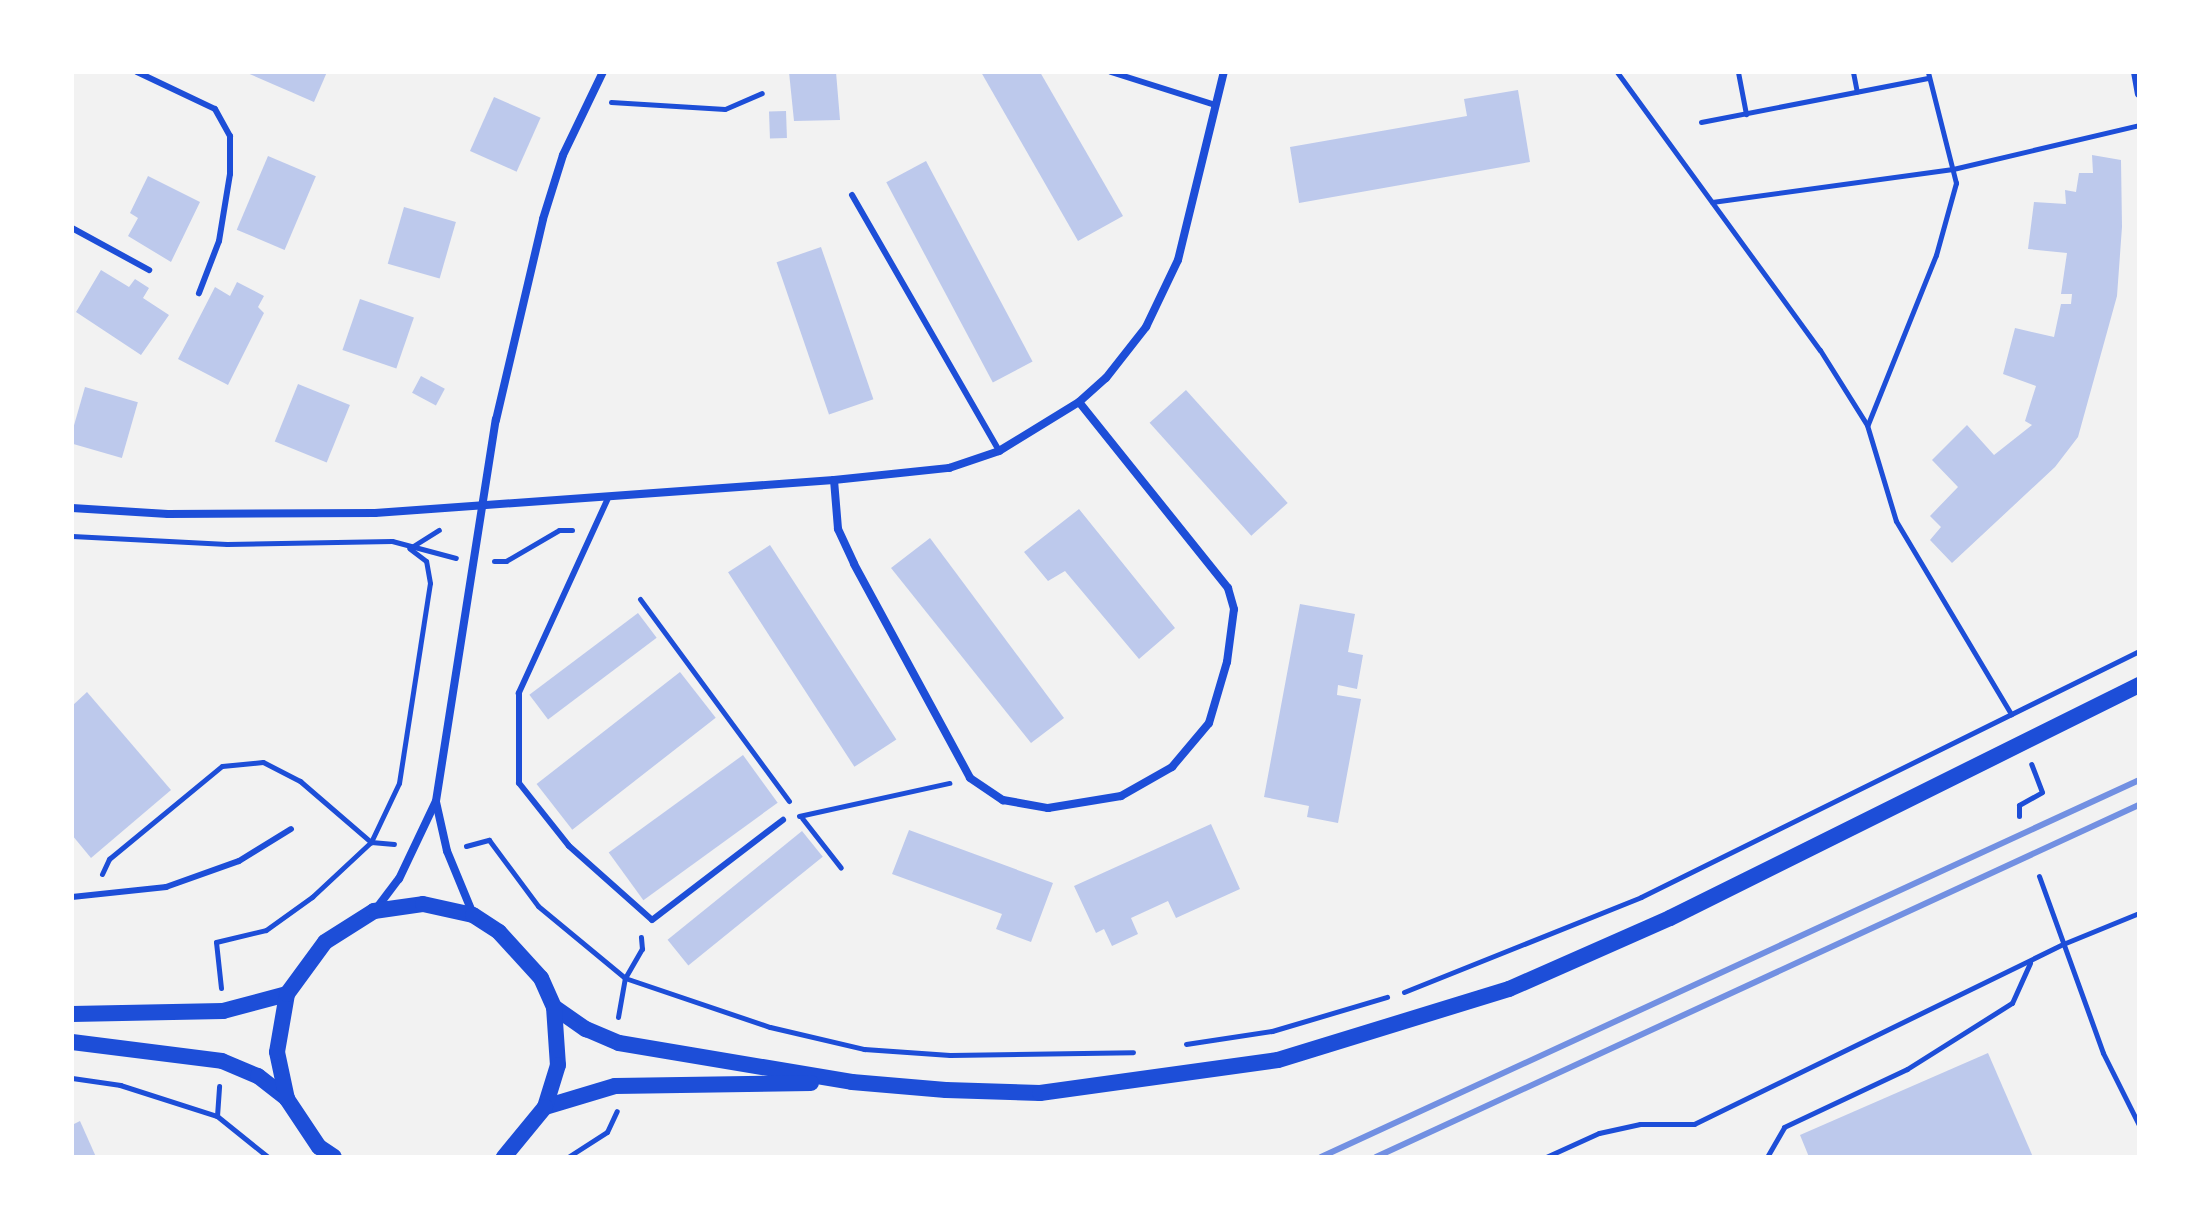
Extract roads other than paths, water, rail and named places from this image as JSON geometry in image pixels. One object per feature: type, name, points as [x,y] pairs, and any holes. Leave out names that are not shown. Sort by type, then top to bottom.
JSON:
[{"type":"main road","points":[[545,1107],[615,1086],[852,1082],[1040,1093],[1232,1068],[1355,1040],[1509,989],[1657,924],[2024,745],[2139,685]]},
{"type":"main road","points":[[287,1099],[277,1052],[287,994],[325,942],[374,911],[423,904],[473,915],[521,954],[554,1007],[586,1029],[619,1043],[852,1082]]},
{"type":"main road","points":[[72,1014],[223,1011],[287,994]]},
{"type":"main road","points":[[504,1157],[545,1107],[558,1065],[554,1007]]},
{"type":"main road","points":[[72,1042],[222,1061],[258,1076],[287,1099],[319,1147],[334,1157]]},
{"type":"street","points":[[374,911],[399,879],[436,801],[480,504],[543,219],[563,155],[603,72]]},
{"type":"street","points":[[72,508],[277,515],[480,504],[834,480],[949,468],[999,451],[1079,402],[1106,378],[1146,327],[1178,260],[1224,72]]},
{"type":"street","points":[[2135,72],[2139,94]]},
{"type":"street","points":[[834,480],[838,529],[970,778],[1003,800],[1048,808],[1121,796],[1172,767],[1209,723],[1227,662],[1234,609],[1228,588],[1079,402]]},
{"type":"street","points":[[436,801],[447,851],[473,915]]},
{"type":"lane","points":[[137,72],[215,109],[230,136],[230,174],[219,241],[199,293]]},
{"type":"lane","points":[[1111,72],[1215,105]]},
{"type":"lane","points":[[852,195],[999,451]]},
{"type":"lane","points":[[72,228],[149,270]]},
{"type":"lane","points":[[609,496],[519,693],[519,783],[569,846],[652,920],[783,820]]},
{"type":"lane","points":[[72,897],[166,887],[239,861],[291,829]]},
{"type":"railway","points":[[1321,1157],[2139,780]]},
{"type":"railway","points":[[1376,1157],[2139,805]]}]
